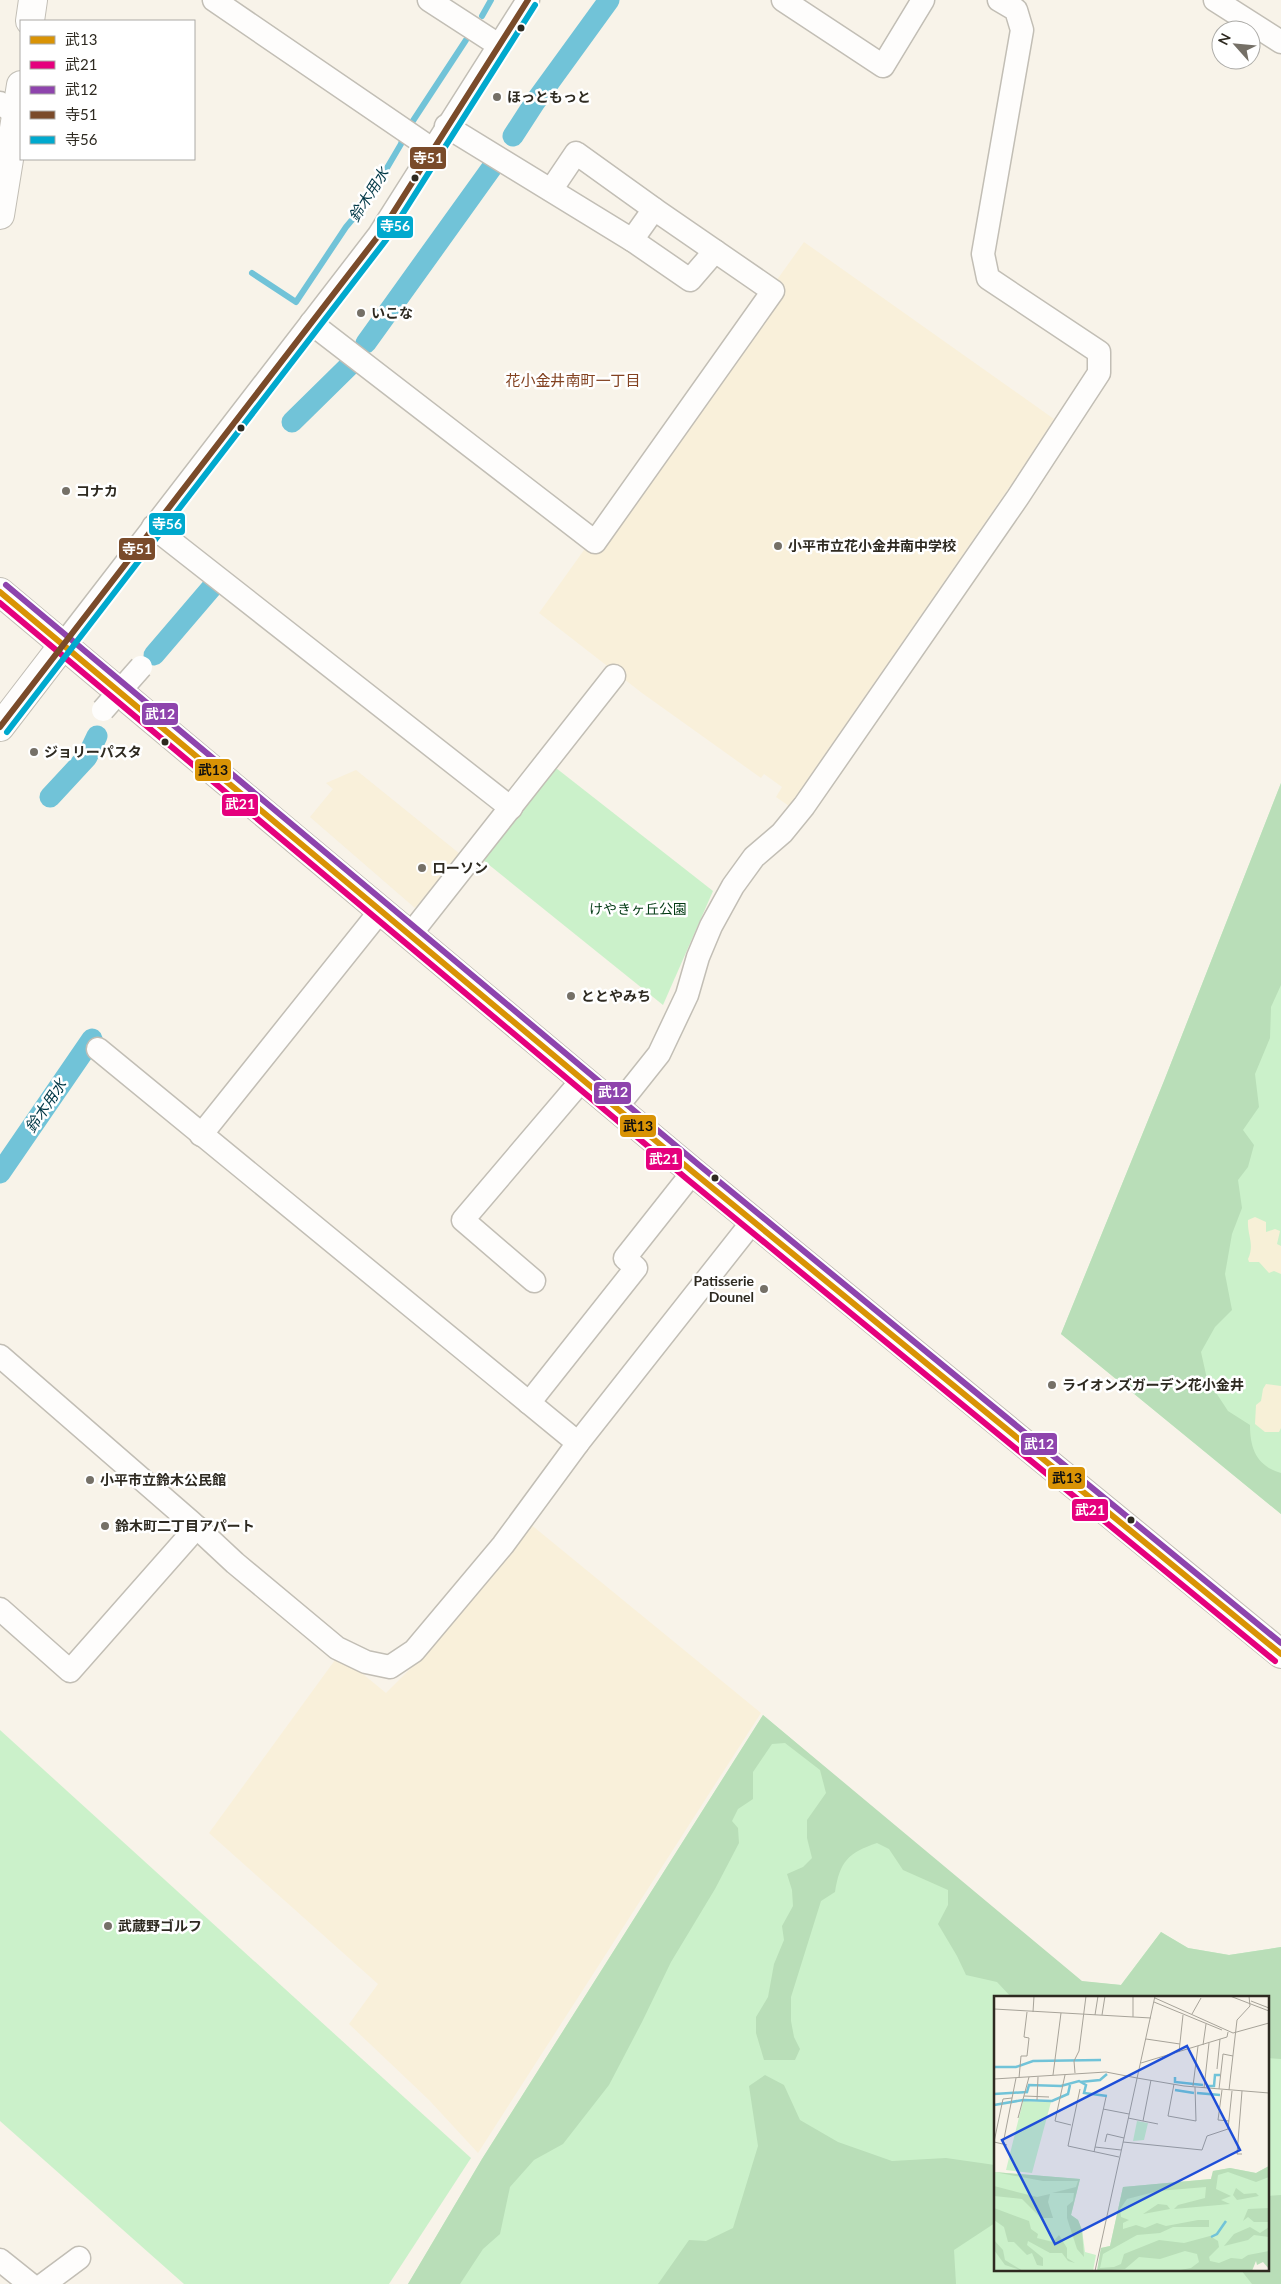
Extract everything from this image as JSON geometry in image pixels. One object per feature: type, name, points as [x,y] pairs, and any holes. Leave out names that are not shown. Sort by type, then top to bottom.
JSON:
[{"type":"main road","points":[[30,20],[33,0]]},
{"type":"main road","points":[[0,215],[9,109],[20,87]]},
{"type":"main road","points":[[0,592],[582,1080],[1281,1654]]},
{"type":"main road","points":[[0,727],[62,645]]},
{"type":"street","points":[[214,0],[432,149]]},
{"type":"street","points":[[429,0],[500,46]]},
{"type":"street","points":[[62,645],[379,235],[446,126],[500,46],[528,0]]},
{"type":"street","points":[[784,0],[883,66],[923,0]]},
{"type":"street","points":[[616,1108],[659,1054],[687,995],[698,957],[733,886],[754,857],[782,834],[804,806],[1018,497],[1099,373],[1099,352],[988,278],[982,254],[1022,30],[1016,10],[999,0]]},
{"type":"street","points":[[1215,0],[1281,42]]},
{"type":"street","points":[[446,126],[632,240],[690,280],[715,251]]},
{"type":"street","points":[[311,323],[594,542],[773,291],[576,153],[551,190]]},
{"type":"street","points":[[632,240],[654,209]]},
{"type":"street","points":[[154,528],[511,808]]},
{"type":"street","points":[[103,710],[141,667]]},
{"type":"street","points":[[410,935],[614,676]]},
{"type":"street","points":[[200,1135],[381,910]]},
{"type":"street","points":[[98,1049],[200,1135],[578,1443]]},
{"type":"street","points":[[534,1281],[463,1220],[582,1080]]},
{"type":"street","points":[[529,1402],[636,1268],[625,1258],[693,1172]]},
{"type":"street","points":[[0,1356],[196,1526],[235,1563],[337,1648],[366,1662],[390,1667],[414,1651],[508,1539],[578,1443],[753,1221]]},
{"type":"street","points":[[0,1609],[70,1671],[196,1526]]},
{"type":"street","points":[[44,2284],[79,2258]]},
{"type":"street","points":[[0,2260],[30,2284]]},
{"type":"shaded area","name":"小平市立花小金井南中学校","points":[[804,242],[1054,419],[1015,479],[789,806],[776,797],[782,787],[764,774],[761,778],[642,693],[539,613]]},
{"type":"shaded area","points":[[356,770],[460,854],[415,908],[310,817],[333,789],[326,783]]},
{"type":"shaded area","points":[[529,1523],[761,1713],[478,2153],[429,2100],[349,2024],[378,1984],[209,1833],[335,1660],[358,1670],[386,1693],[425,1654]]},
{"type":"green space","name":"けやきヶ丘公園","points":[[556,768],[713,891],[663,1005],[483,860]]},
{"type":"green space","points":[[1281,783],[1281,1514],[1061,1334],[1164,1081]]},
{"type":"green space","points":[[1281,783],[1281,985],[1271,1007],[1270,1038],[1255,1074],[1259,1107],[1243,1130],[1254,1145],[1248,1167],[1238,1180],[1242,1208],[1232,1234],[1225,1274],[1232,1310],[1215,1327],[1201,1352],[1207,1379],[1228,1411],[1250,1425],[1251,1442],[1256,1455],[1266,1466],[1281,1473],[1281,1514],[1061,1334],[1164,1081]]},
{"type":"green space","points":[[763,1715],[1078,1981],[1121,1985],[1161,1932],[1188,1948],[1229,1955],[1281,1947],[1281,2284],[408,2284],[482,2159]]},
{"type":"green space","points":[[763,1715],[1082,1981],[1121,1985],[1161,1932],[1188,1948],[1229,1955],[1281,1947],[1281,2059],[1268,2058],[1268,1996],[1010,1996],[997,1982],[966,1975],[938,1924],[948,1905],[948,1890],[903,1870],[889,1849],[877,1843],[859,1851],[847,1860],[837,1881],[835,1892],[821,1901],[791,1997],[791,2021],[794,2037],[800,2049],[795,2060],[764,2060],[756,2033],[756,2017],[768,1997],[774,1964],[784,1940],[782,1926],[793,1906],[792,1890],[787,1874],[803,1867],[812,1858],[807,1838],[807,1820],[826,1793],[820,1770],[785,1743],[772,1744],[753,1772],[753,1799],[738,1809],[732,1821],[738,1828],[739,1843],[715,1889],[671,1962],[609,2085],[563,2144],[534,2160],[510,2187],[500,2234],[483,2249],[460,2284],[408,2284],[482,2159]]},
{"type":"green space","name":"武蔵野ゴルフ","points":[[0,1730],[471,2158],[389,2284],[184,2284],[0,2121]]},
{"type":"green space","points":[[765,2075],[784,2085],[800,2120],[838,2142],[892,2161],[946,2158],[994,2165],[994,2224],[954,2250],[956,2284],[658,2284],[689,2240],[706,2241],[733,2228],[758,2146],[749,2086]]},
{"type":"green space","points":[[1281,2195],[1281,2284],[1252,2284],[1243,2272],[1268,2272],[1268,2196]]},
{"type":"sand","points":[[1255,1217],[1266,1222],[1266,1232],[1275,1229],[1280,1231],[1277,1244],[1281,1246],[1281,1274],[1274,1271],[1269,1273],[1259,1262],[1249,1262],[1251,1244],[1248,1220]]},
{"type":"sand","points":[[1266,1384],[1281,1386],[1281,1428],[1279,1432],[1265,1432],[1255,1424],[1256,1405],[1261,1401]]},
{"type":"waterway","name":"鈴木用水","points":[[482,16],[491,0]]},
{"type":"waterway","points":[[513,136],[535,102],[609,0]]},
{"type":"waterway","name":"鈴木用水","points":[[252,273],[296,302],[346,227],[367,202],[401,144],[403,136],[466,40]]},
{"type":"waterway","points":[[366,343],[493,166]]},
{"type":"waterway","points":[[292,422],[350,365]]},
{"type":"waterway","points":[[154,655],[213,586]]},
{"type":"waterway","points":[[50,797],[87,757],[97,736]]},
{"type":"waterway","name":"鈴木用水","points":[[0,1173],[92,1039]]},
{"type":"transit line","name":"寺51","points":[[0,727],[379,235],[528,0]]},
{"type":"transit line","name":"寺56","points":[[7,732],[386,240],[535,5]]},
{"type":"transit line","name":"武12","points":[[6,585],[699,1165],[1281,1643]]},
{"type":"transit line","name":"武13","points":[[0,592],[693,1172],[1281,1654]]},
{"type":"transit line","name":"武21","points":[[0,603],[687,1179],[1275,1661]]},
{"type":"place","name":"ほっともっと","points":[[497,97]]},
{"type":"place","name":"いこな","points":[[361,313]]},
{"type":"place","name":"コナカ","points":[[66,491]]},
{"type":"place","name":"小平市立花小金井南中学校","points":[[778,546]]},
{"type":"place","name":"ジョリーパスタ","points":[[34,752]]},
{"type":"place","name":"ローソン","points":[[422,868]]},
{"type":"place","name":"ととやみち","points":[[571,996]]},
{"type":"place","name":"Patisserie Dounel","points":[[764,1289]]},
{"type":"place","name":"ライオンズガーデン花小金井","points":[[1052,1385]]},
{"type":"place","name":"小平市立鈴木公民館","points":[[90,1480]]},
{"type":"place","name":"鈴木町二丁目アパート","points":[[105,1526]]},
{"type":"place","name":"武蔵野ゴルフ","points":[[108,1926]]},
{"type":"district","name":"花小金井南町一丁目","points":[[573,381]]}]
